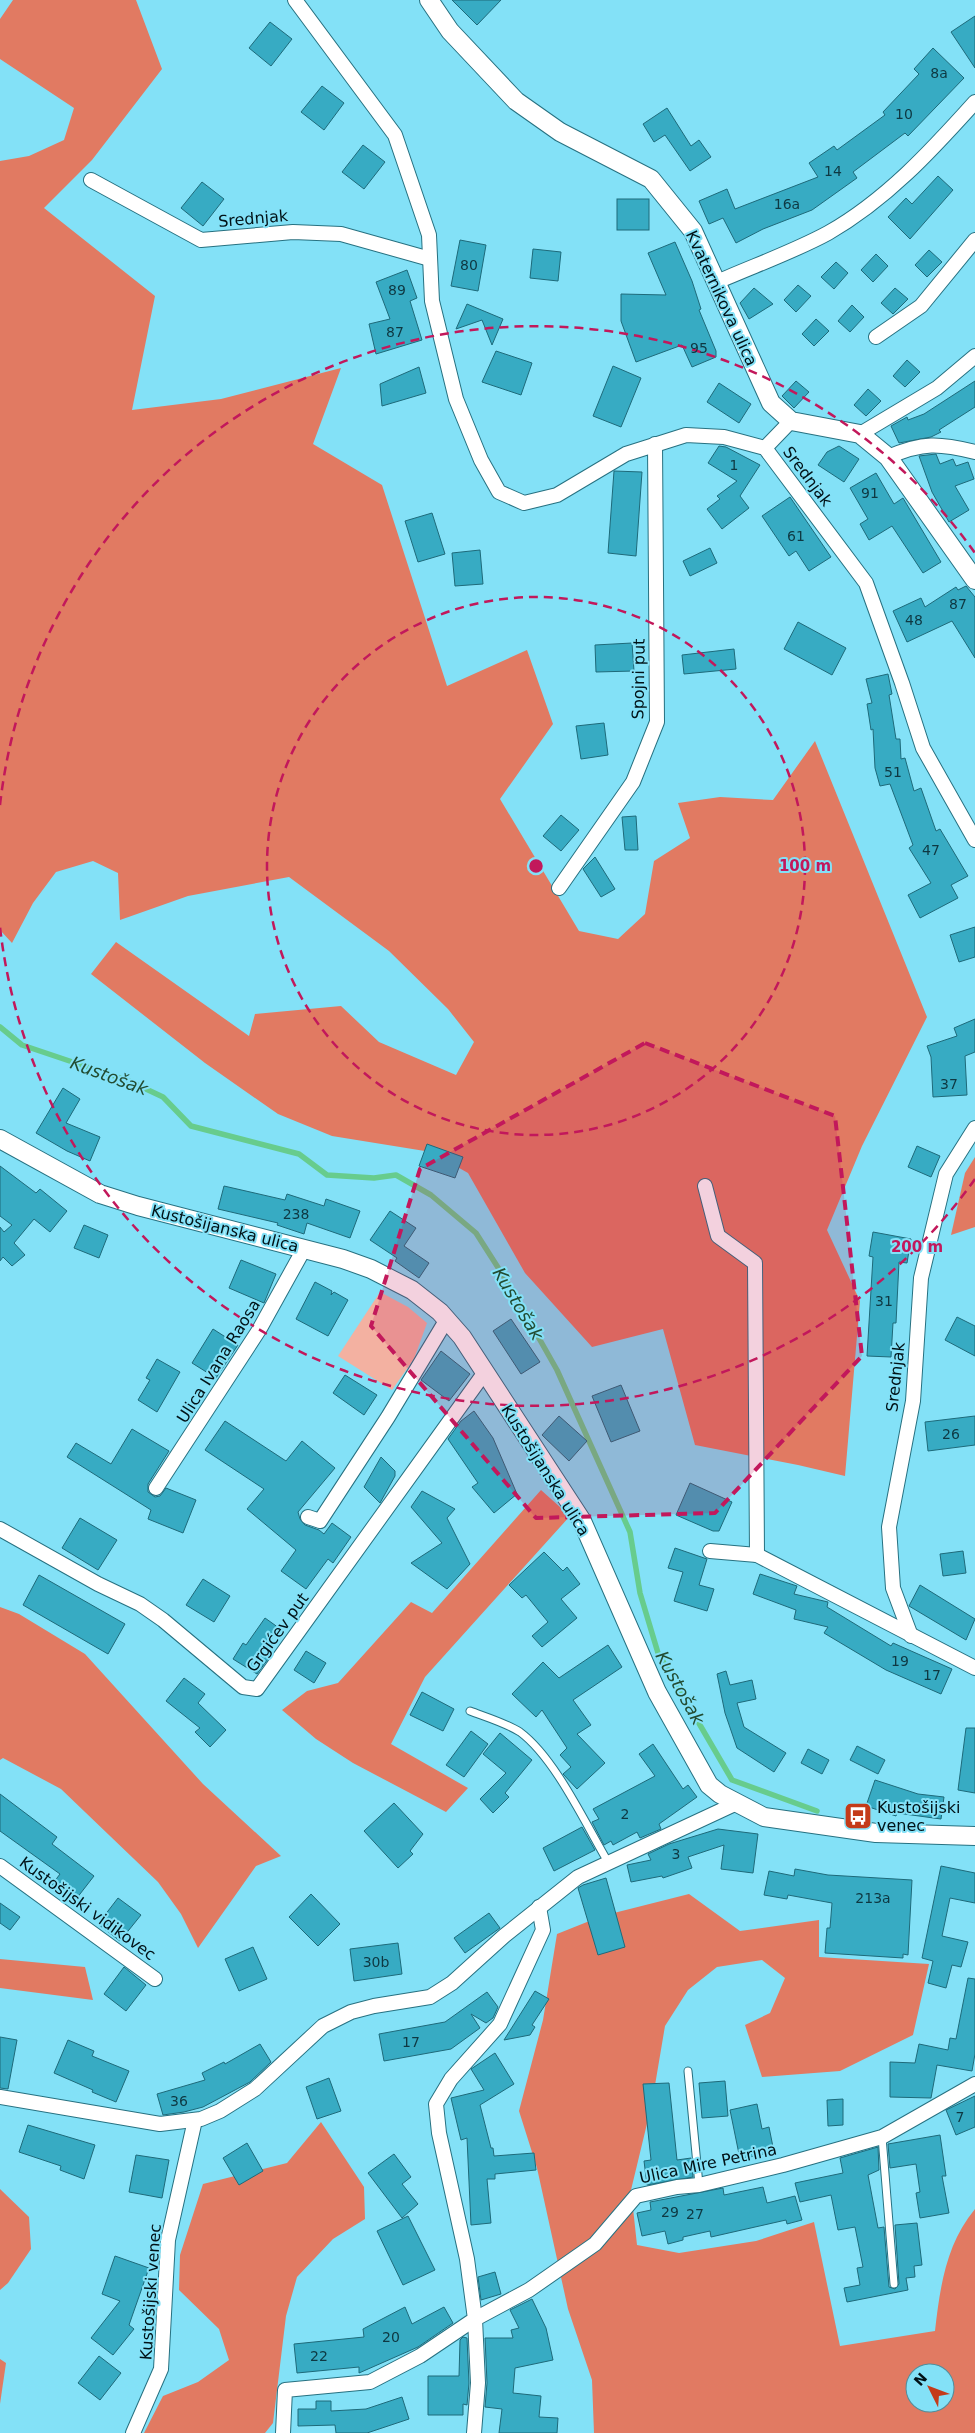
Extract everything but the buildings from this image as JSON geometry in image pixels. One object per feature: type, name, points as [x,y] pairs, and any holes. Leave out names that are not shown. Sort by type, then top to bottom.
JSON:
[{"type":"street","name":"Srednjak","points":[[295,0],[395,135],[429,235],[432,301],[456,399],[481,460],[499,492],[524,503],[558,495],[626,454],[686,434],[724,438],[765,448],[866,583],[923,748],[975,840]]},
{"type":"street","name":"Kvaternikova ulica","points":[[429,0],[450,31],[516,101],[560,132],[651,179],[693,231],[771,403],[791,421]]},
{"type":"street","points":[[717,282],[828,233],[868,205],[917,166],[975,102]]},
{"type":"street","name":"Srednjak","points":[[91,180],[201,240],[293,232],[341,234],[430,259]]},
{"type":"street","points":[[876,337],[921,306],[975,240]]},
{"type":"street","points":[[860,434],[937,388],[975,356]]},
{"type":"street","points":[[765,448],[791,421],[860,434],[888,457],[975,580]]},
{"type":"street","name":"Spojni put","points":[[559,888],[633,782],[657,722],[655,444]]},
{"type":"street","points":[[888,457],[910,447],[934,445],[975,452]]},
{"type":"street","name":"Srednjak","points":[[911,1636],[893,1588],[889,1527],[913,1401],[921,1278],[946,1174],[975,1128]]},
{"type":"street","name":"Kustošijanska ulica","points":[[0,1139],[100,1194],[138,1206],[343,1258],[393,1279],[428,1301],[447,1319],[582,1521],[657,1692],[709,1785],[720,1794],[764,1817],[837,1829],[876,1833],[975,1836]]},
{"type":"street","points":[[705,1186],[718,1236],[756,1264],[757,1555]]},
{"type":"street","name":"Ulica Ivana Raosa","points":[[156,1488],[259,1330],[304,1248]]},
{"type":"street","points":[[308,1518],[320,1521],[388,1417],[447,1319]]},
{"type":"street","name":"Grgićev put","points":[[0,1529],[98,1584],[140,1604],[163,1620],[244,1687],[257,1688],[484,1372]]},
{"type":"street","points":[[710,1551],[757,1555],[975,1668]]},
{"type":"street","points":[[0,2097],[160,2124],[195,2120],[220,2111],[255,2089],[323,2026],[351,2012],[374,2006],[430,1997],[452,1983],[539,1907],[578,1877],[737,1803]]},
{"type":"street","name":"Kustošijski vidikovec","points":[[0,1866],[155,1979]]},
{"type":"street","points":[[474,2433],[478,2383],[474,2319],[467,2260],[439,2133],[436,2104],[451,2079],[500,2024],[543,1930],[539,1907]]},
{"type":"street","name":"Ulica Mire Petrina","points":[[282,2433],[285,2390],[370,2382],[420,2356],[474,2319],[529,2290],[595,2244],[636,2196],[677,2187],[699,2185],[782,2165],[882,2137],[975,2084]]},
{"type":"street","name":"Kustošijski venec","points":[[133,2433],[161,2369],[168,2240],[195,2120]]},
{"type":"lane","points":[[470,1711],[517,1731],[534,1744],[560,1781],[608,1862]]},
{"type":"lane","points":[[688,2071],[699,2185]]},
{"type":"lane","points":[[882,2137],[894,2284]]},
{"type":"highlighted area","points":[[645,1043],[835,1116],[862,1356],[715,1513],[536,1518],[371,1326],[420,1169]]},
{"type":"shaded area","points":[[13,0],[136,0],[162,69],[92,160],[44,208],[155,296],[132,410],[221,399],[341,368],[313,444],[382,485],[447,686],[527,650],[553,724],[500,799],[579,931],[618,939],[645,914],[654,861],[690,838],[678,803],[720,797],[773,800],[815,741],[927,1017],[862,1146],[827,1230],[860,1301],[845,1476],[695,1445],[663,1329],[592,1347],[525,1273],[468,1173],[431,1152],[332,1136],[278,1114],[205,1063],[91,974],[116,942],[249,1036],[255,1014],[341,1006],[379,1042],[456,1075],[474,1042],[448,1009],[389,951],[289,877],[188,896],[120,920],[118,873],[93,861],[56,872],[33,903],[12,943],[0,930],[0,161],[29,156],[64,140],[74,108],[0,59],[0,19]]},
{"type":"shaded area","points":[[975,1157],[975,1227],[951,1235],[965,1173]]},
{"type":"shaded area","points":[[380,1292],[408,1307],[427,1323],[414,1359],[392,1390],[338,1356]]},
{"type":"shaded area","points":[[541,1490],[570,1516],[425,1677],[391,1744],[468,1788],[446,1812],[353,1763],[316,1739],[282,1710],[307,1691],[338,1683],[411,1602],[432,1613]]},
{"type":"shaded area","points":[[0,1607],[19,1614],[85,1654],[203,1784],[281,1856],[256,1866],[198,1948],[181,1914],[158,1882],[61,1789],[3,1758],[0,1760]]},
{"type":"shaded area","points":[[689,1894],[740,1931],[819,1920],[819,1957],[929,1964],[913,2035],[840,2071],[762,2077],[745,2025],[770,2013],[785,1978],[762,1960],[717,1967],[688,1990],[665,2026],[652,2103],[631,2190],[637,2245],[679,2253],[756,2241],[814,2222],[840,2346],[935,2331],[942,2282],[951,2251],[965,2222],[975,2209],[975,2433],[594,2433],[592,2380],[568,2309],[537,2168],[519,2111],[543,2020],[557,1934],[602,1916]]},
{"type":"shaded area","points":[[0,1959],[85,1967],[93,2000],[0,1988]]},
{"type":"shaded area","points":[[321,2122],[364,2187],[365,2219],[333,2239],[297,2277],[286,2316],[273,2423],[265,2433],[144,2433],[163,2396],[198,2382],[229,2360],[219,2329],[179,2290],[180,2255],[203,2184],[287,2163]]},
{"type":"shaded area","points":[[0,2189],[29,2217],[31,2249],[8,2283],[0,2290]]},
{"type":"shaded area","points":[[0,2359],[6,2363],[0,2404]]},
{"type":"waterway","name":"Kustošak","points":[[0,1027],[22,1045],[129,1081],[163,1097],[191,1126],[299,1154],[327,1175],[374,1178],[396,1175],[431,1195],[476,1233],[506,1280],[557,1370],[630,1532],[640,1593],[658,1653],[732,1780],[817,1811]]},
{"type":"place","name":"Kustošijski venec","points":[[858,1816]]}]
